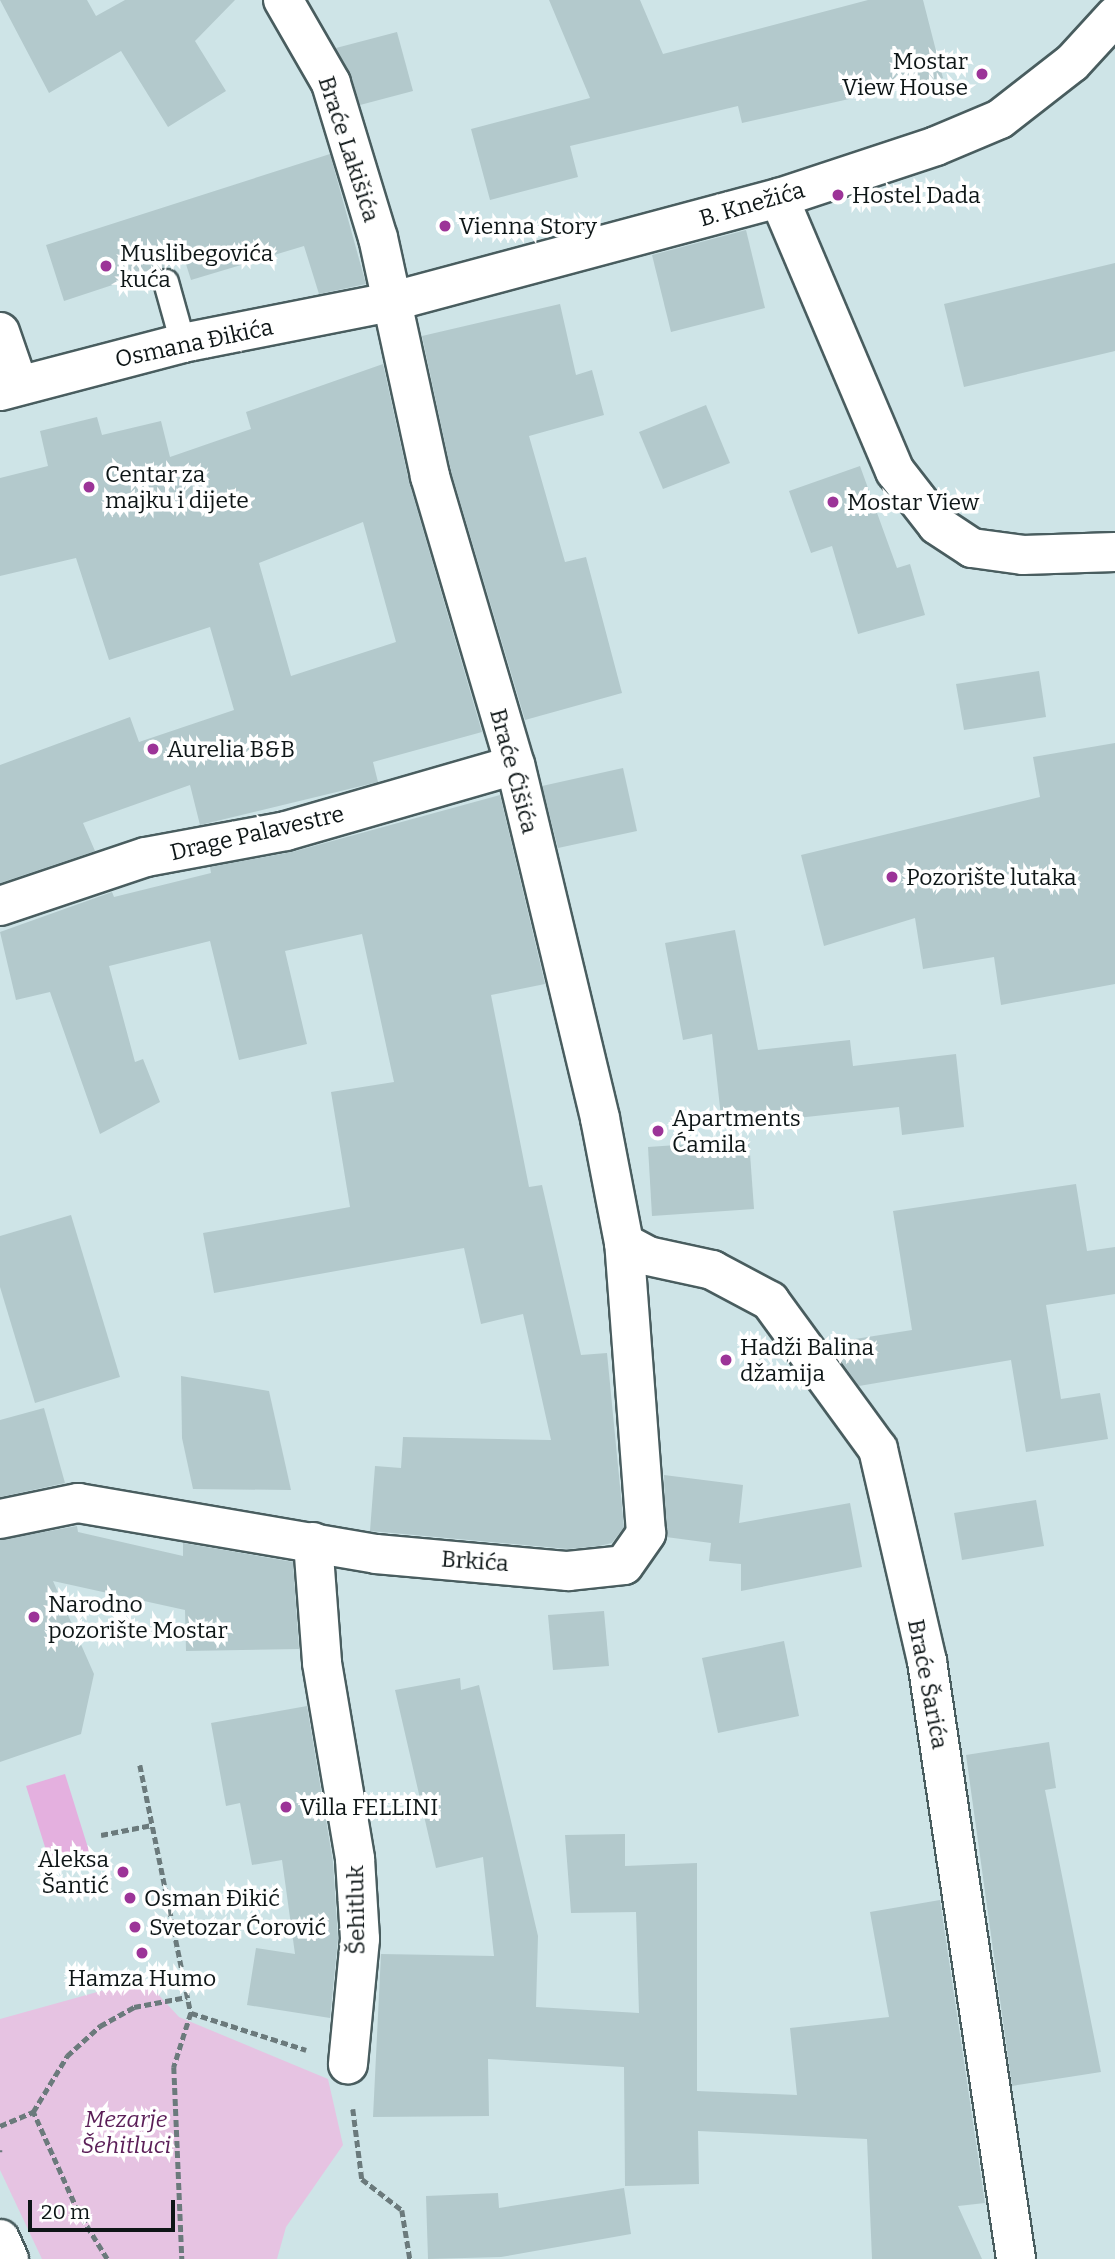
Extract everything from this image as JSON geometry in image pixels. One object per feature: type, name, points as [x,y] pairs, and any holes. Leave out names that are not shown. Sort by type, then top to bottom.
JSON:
[{"type":"street","name":"Braće Lakišića","points":[[288,1],[331,83],[379,238],[390,303]]},
{"type":"street","name":"B. Knežića","points":[[390,303],[779,198],[1000,119],[1072,63],[1115,16]]},
{"type":"street","points":[[779,198],[895,471],[937,525],[972,548],[1023,555],[1115,552]]},
{"type":"street","name":"Osmana Đikića","points":[[9,388],[183,343],[390,303]]},
{"type":"street","name":"Braće Ćišića","points":[[390,303],[430,476],[515,765],[624,1242]]},
{"type":"street","points":[[0,332],[9,388]]},
{"type":"street","name":"Drage Palavestre","points":[[0,906],[146,857],[286,831],[515,765]]},
{"type":"street","name":"Brkića","points":[[0,1520],[78,1503],[313,1542],[568,1571],[624,1565],[646,1533],[624,1242]]},
{"type":"street","name":"Braće Šarića","points":[[624,1242],[648,1256],[712,1270],[770,1301],[877,1449],[927,1661],[1016,2259]]},
{"type":"street","name":"Šehitluk","points":[[313,1542],[322,1663],[356,1873],[360,1939],[348,2064]]},
{"type":"street","points":[[0,2239],[9,2259]]},
{"type":"lane","points":[[166,282],[183,343]]},
{"type":"path","points":[[140,1765],[191,2013],[174,2067],[182,2259]]},
{"type":"path","points":[[101,1835],[152,1825]]},
{"type":"path","points":[[0,2126],[33,2112],[66,2056],[100,2026],[134,2007],[187,1997]]},
{"type":"path","points":[[191,2013],[348,2064],[362,2179],[402,2210],[410,2259]]},
{"type":"path","points":[[33,2112],[78,2213],[107,2259]]},
{"type":"green space","name":"Mezarje Šehitluci","points":[[144,1979],[179,2017],[328,2079],[343,2145],[286,2227],[277,2259],[42,2259],[0,2170],[0,2019]]},
{"type":"shaded area","points":[[65,1774],[89,1851],[50,1863],[26,1786]]},
{"type":"building","points":[[0,0],[87,0],[96,16],[125,0],[235,0],[195,41],[226,91],[168,127],[121,51],[49,93]]},
{"type":"building","points":[[549,0],[640,0],[663,54],[868,0],[923,0],[943,78],[742,123],[738,106],[570,146],[578,177],[490,200],[471,129],[590,98]]},
{"type":"building","points":[[397,32],[413,91],[360,105],[336,48]]},
{"type":"building","points":[[330,154],[366,284],[319,294],[304,246],[191,280],[185,261],[64,301],[46,245]]},
{"type":"building","points":[[746,230],[765,308],[671,332],[652,255]]},
{"type":"building","points":[[1115,263],[1115,351],[964,387],[944,304]]},
{"type":"building","points":[[560,304],[576,375],[592,370],[604,415],[529,436],[565,562],[586,557],[622,693],[525,720],[451,471],[422,336]]},
{"type":"building","points":[[383,364],[409,482],[482,732],[373,762],[378,782],[200,825],[190,785],[83,823],[95,851],[0,883],[0,765],[130,717],[139,742],[234,710],[210,627],[109,660],[76,558],[0,576],[0,478],[48,466],[40,431],[97,417],[102,435],[161,421],[170,457],[251,429],[246,412]],"holes":[[[363,522],[396,642],[291,676],[259,563]]]},
{"type":"building","points":[[706,405],[730,463],[663,489],[639,432]]},
{"type":"building","points":[[860,466],[897,568],[910,564],[925,615],[858,634],[832,546],[811,553],[789,491]]},
{"type":"building","points":[[1039,671],[1046,717],[964,730],[956,684]]},
{"type":"building","points":[[1115,743],[1115,984],[1001,1005],[994,957],[923,969],[915,918],[824,946],[801,855],[1040,797],[1033,757]]},
{"type":"building","points":[[623,768],[637,831],[558,848],[542,786]]},
{"type":"building","points":[[500,795],[545,984],[491,995],[529,1187],[542,1185],[581,1355],[607,1353],[624,1527],[612,1543],[599,1546],[568,1549],[370,1531],[375,1466],[401,1468],[403,1437],[551,1440],[523,1314],[481,1324],[464,1248],[214,1293],[203,1233],[350,1207],[331,1092],[394,1082],[362,934],[285,951],[307,1044],[239,1060],[210,941],[109,966],[135,1062],[143,1059],[160,1102],[100,1134],[50,992],[16,1000],[0,932],[112,892],[114,897],[211,873],[210,867],[292,852]]},
{"type":"building","points":[[735,930],[758,1050],[850,1040],[853,1066],[956,1054],[964,1127],[902,1135],[899,1107],[722,1126],[712,1034],[683,1040],[665,943]]},
{"type":"building","points":[[749,1140],[754,1209],[652,1216],[648,1147]]},
{"type":"building","points":[[1076,1184],[1087,1251],[1115,1247],[1115,1294],[1046,1305],[1061,1399],[1100,1393],[1108,1439],[1026,1452],[1011,1360],[859,1386],[839,1358],[836,1342],[912,1330],[893,1211]]},
{"type":"building","points":[[71,1215],[120,1377],[35,1403],[0,1287],[0,1236]]},
{"type":"building","points":[[181,1376],[269,1391],[291,1490],[193,1489],[182,1438]]},
{"type":"building","points":[[44,1408],[65,1483],[0,1497],[0,1420]]},
{"type":"building","points":[[664,1475],[743,1485],[739,1523],[850,1503],[862,1567],[741,1591],[741,1564],[709,1561],[711,1543],[666,1537]]},
{"type":"building","points":[[1036,1500],[1044,1546],[962,1560],[954,1513]]},
{"type":"building","points":[[77,1526],[78,1532],[183,1556],[183,1543],[293,1562],[299,1649],[186,1651],[185,1610],[53,1581],[94,1674],[81,1734],[0,1762],[0,1540]]},
{"type":"building","points":[[604,1611],[609,1666],[553,1670],[548,1615]]},
{"type":"building","points":[[784,1641],[799,1716],[718,1733],[702,1658]]},
{"type":"building","points":[[460,1678],[461,1690],[479,1685],[538,1936],[536,2007],[639,2013],[636,1912],[571,1913],[565,1835],[625,1834],[625,1866],[697,1863],[697,2091],[797,2095],[790,2028],[889,2017],[870,1912],[940,1900],[985,2203],[958,2206],[982,2259],[872,2259],[867,2139],[698,2131],[699,2184],[625,2186],[624,2067],[488,2059],[489,2116],[373,2117],[381,1954],[494,1956],[483,1857],[436,1868],[395,1690]]},
{"type":"building","points":[[307,1706],[333,1862],[338,1939],[330,2018],[247,2005],[256,1948],[295,1954],[282,1860],[252,1865],[240,1803],[226,1806],[211,1723]]},
{"type":"building","points":[[1049,1742],[1056,1788],[1045,1790],[1101,2072],[1012,2086],[966,1755]]},
{"type":"building","points":[[624,2188],[631,2234],[501,2257],[428,2259],[426,2196],[498,2193],[499,2208]]},
{"type":"place","name":"Mostar View House","points":[[982,74]]},
{"type":"place","name":"Hostel Dada","points":[[838,195]]},
{"type":"place","name":"Vienna Story","points":[[445,226]]},
{"type":"place","name":"Muslibegovića kuća","points":[[106,266]]},
{"type":"place","name":"Centar za majku i dijete","points":[[89,487]]},
{"type":"place","name":"Mostar View","points":[[833,502]]},
{"type":"place","name":"Aurelia B&B","points":[[153,749]]},
{"type":"place","name":"Pozorište lutaka","points":[[892,877]]},
{"type":"place","name":"Apartments Ćamila","points":[[658,1131]]},
{"type":"place","name":"Hadži Balina džamija","points":[[726,1360]]},
{"type":"place","name":"Narodno pozorište Mostar","points":[[34,1617]]},
{"type":"place","name":"Villa FELLINI","points":[[286,1807]]},
{"type":"place","name":"Aleksa Šantić","points":[[123,1872]]},
{"type":"place","name":"Osman Đikić","points":[[130,1898]]},
{"type":"place","name":"Svetozar Ćorović","points":[[135,1927]]},
{"type":"place","name":"Hamza Humo","points":[[142,1953]]}]
